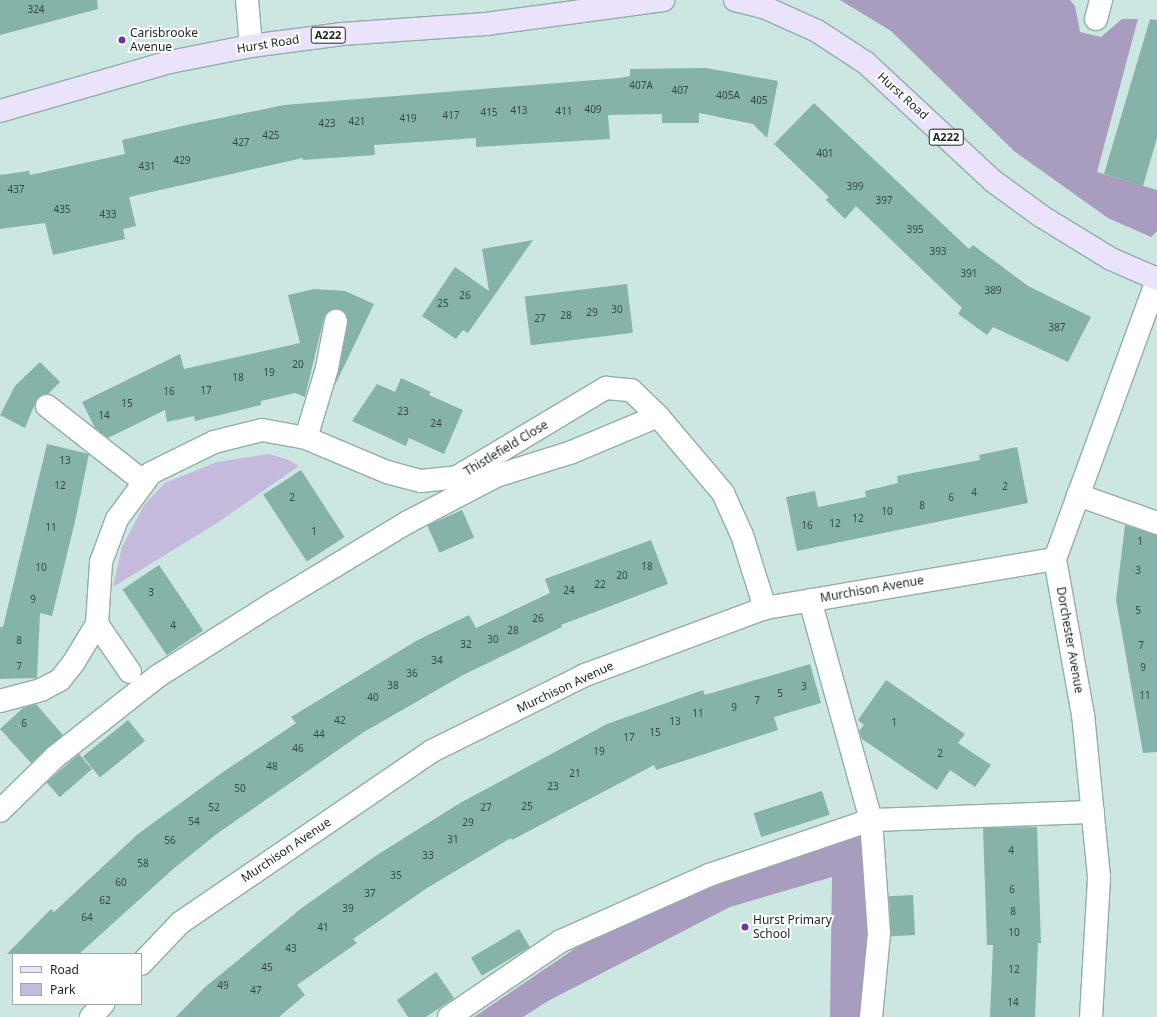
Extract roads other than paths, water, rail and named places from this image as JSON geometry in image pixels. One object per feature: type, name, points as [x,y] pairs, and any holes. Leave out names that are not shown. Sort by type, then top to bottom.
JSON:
[{"type":"main road","name":"Hurst Road","points":[[0,111],[170,62],[251,46],[342,34],[486,24],[663,0]]},
{"type":"main road","name":"Hurst Road","points":[[735,0],[767,4],[817,31],[866,63],[993,181],[1041,216],[1111,259],[1157,280]]},
{"type":"street","points":[[247,0],[251,46]]},
{"type":"street","name":"Dorchester Avenue","points":[[1091,1017],[1100,877],[1083,715],[1055,559],[1157,280]]},
{"type":"street","points":[[306,438],[327,368],[336,320]]},
{"type":"street","name":"Thistlefield Close","points":[[0,701],[41,690],[60,680],[74,662],[97,624],[101,562],[117,519],[151,473],[214,442],[262,430],[306,438],[387,472],[421,481],[457,477],[606,388],[632,390],[658,416],[723,493],[742,535],[765,608]]},
{"type":"street","points":[[46,406],[144,482]]},
{"type":"street","points":[[0,811],[55,757],[158,676],[272,604],[408,522],[496,476],[572,452],[658,416]]},
{"type":"street","points":[[1078,495],[1157,523]]},
{"type":"street","name":"Murchison Avenue","points":[[142,963],[180,923],[432,750],[585,674],[765,608],[1055,559]]},
{"type":"street","points":[[810,600],[871,820],[879,934],[871,1017]]},
{"type":"street","points":[[97,624],[130,672]]},
{"type":"street","points":[[449,1017],[561,941],[709,875],[871,820],[1093,812]]},
{"type":"street","points":[[91,1017],[102,1005]]},
{"type":"place","name":"Carisbrooke Avenue","points":[[122,40]]},
{"type":"place","name":"Hurst Primary School","points":[[745,927]]}]
